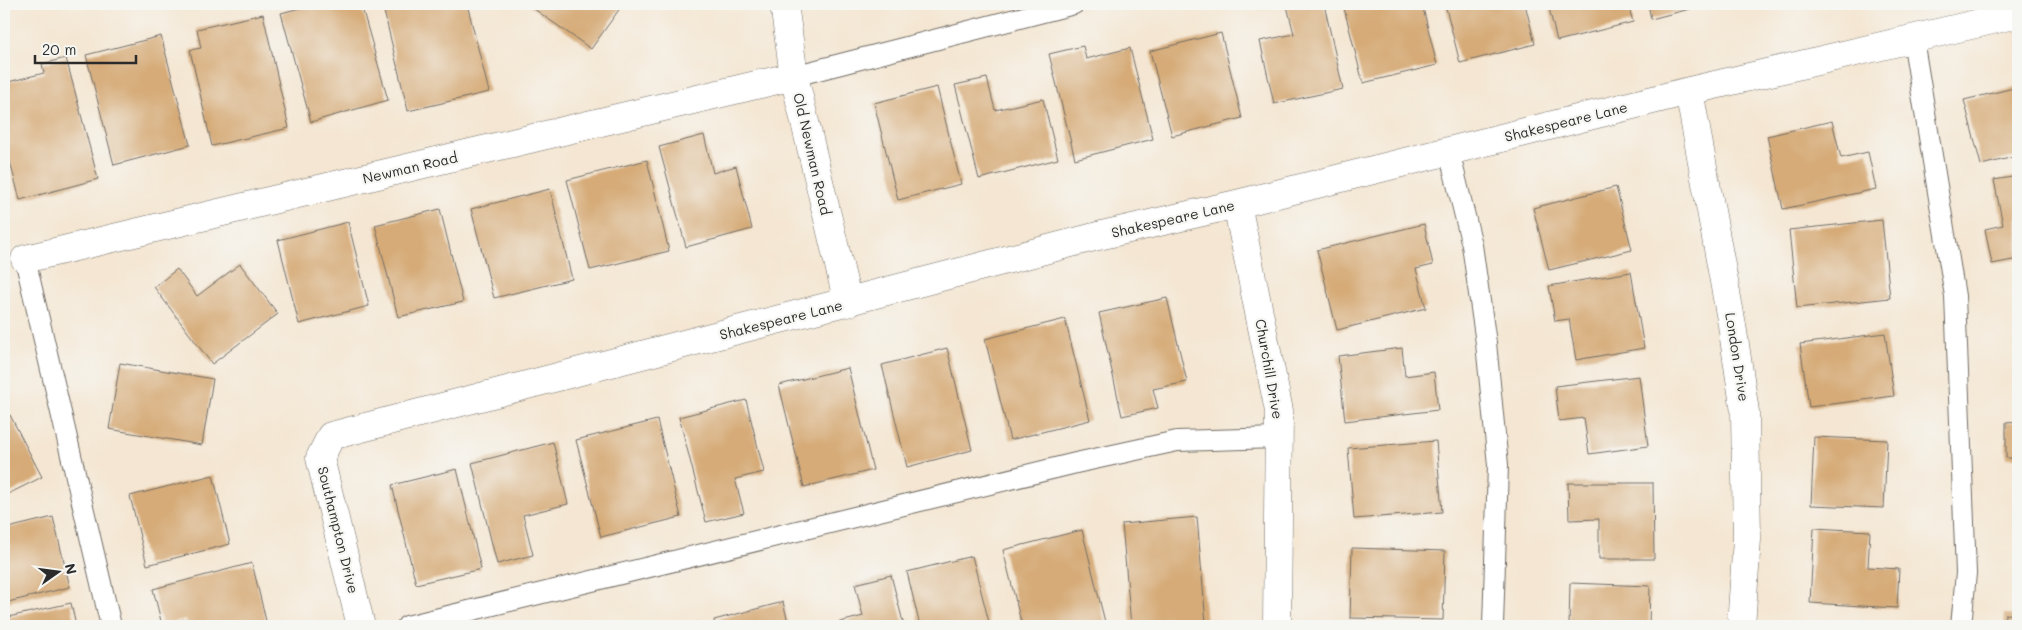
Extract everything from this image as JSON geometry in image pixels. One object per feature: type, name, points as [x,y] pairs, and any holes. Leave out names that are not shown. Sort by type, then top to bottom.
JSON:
[{"type":"street","name":"Old Newman Road","points":[[784,4],[794,76],[848,302]]},
{"type":"street","name":"Shakespeare Lane","points":[[331,436],[1098,236],[1237,204],[1689,91],[2018,14]]},
{"type":"street","name":"Newman Road","points":[[25,259],[794,76]]},
{"type":"street","name":"London Drive","points":[[1689,91],[1732,325],[1745,412],[1747,539],[1741,626]]},
{"type":"street","name":"Churchill Drive","points":[[1237,204],[1279,411],[1277,626]]},
{"type":"street","name":"Southampton Drive","points":[[331,436],[320,458],[361,626]]},
{"type":"lane","points":[[794,76],[1074,4]]},
{"type":"lane","points":[[1913,39],[1955,296],[1966,573],[1961,626]]},
{"type":"lane","points":[[1449,151],[1472,245],[1486,343],[1498,465],[1493,626]]},
{"type":"lane","points":[[25,259],[111,626]]},
{"type":"lane","points":[[407,626],[1085,461],[1177,441],[1279,438]]},
{"type":"building","points":[[315,4],[361,4],[388,100],[311,122],[281,13]]},
{"type":"building","points":[[395,4],[467,4],[489,92],[408,111],[383,7]]},
{"type":"building","points":[[527,4],[623,4],[591,49]]},
{"type":"building","points":[[1295,4],[1324,4],[1343,89],[1274,104],[1260,41],[1294,34],[1287,6]]},
{"type":"building","points":[[1343,4],[1422,4],[1437,65],[1363,83]]},
{"type":"building","points":[[1445,4],[1525,4],[1535,44],[1460,63]]},
{"type":"building","points":[[1548,4],[1628,4],[1633,22],[1557,41]]},
{"type":"building","points":[[1648,4],[1709,4],[1651,19]]},
{"type":"building","points":[[263,14],[289,128],[212,146],[190,50],[201,48],[197,29]]},
{"type":"building","points":[[1221,33],[1242,118],[1172,136],[1150,51]]},
{"type":"building","points":[[161,36],[190,145],[114,165],[86,55]]},
{"type":"building","points":[[1083,46],[1086,59],[1130,48],[1153,139],[1075,159],[1049,54]]},
{"type":"building","points":[[66,58],[98,179],[20,200],[4,139],[4,83],[44,73],[42,64]]},
{"type":"building","points":[[987,78],[995,110],[1043,99],[1058,159],[979,179],[955,85]]},
{"type":"building","points":[[937,87],[961,184],[898,200],[874,103]]},
{"type":"building","points":[[2018,87],[2018,156],[1981,165],[1964,100]]},
{"type":"building","points":[[1832,121],[1841,158],[1868,152],[1876,189],[1783,209],[1767,136]]},
{"type":"building","points":[[704,135],[713,173],[736,166],[752,229],[686,247],[659,147]]},
{"type":"building","points":[[647,160],[669,251],[590,270],[567,180]]},
{"type":"building","points":[[2018,176],[2018,259],[1992,264],[1985,229],[2003,225],[1994,180]]},
{"type":"building","points":[[1616,187],[1632,250],[1549,270],[1533,208]]},
{"type":"building","points":[[550,189],[572,279],[494,298],[471,209]]},
{"type":"building","points":[[440,209],[463,302],[398,317],[375,225]]},
{"type":"building","points":[[1882,220],[1890,298],[1797,308],[1789,230]]},
{"type":"building","points":[[348,222],[369,306],[299,324],[278,240]]},
{"type":"building","points":[[1424,224],[1433,265],[1416,269],[1426,308],[1337,330],[1317,250]]},
{"type":"building","points":[[240,264],[278,314],[212,364],[154,287],[177,269],[197,296]]},
{"type":"building","points":[[1631,272],[1644,348],[1576,360],[1569,319],[1555,321],[1549,286]]},
{"type":"building","points":[[1167,298],[1187,382],[1153,389],[1158,408],[1122,416],[1099,313]]},
{"type":"building","points":[[1065,319],[1090,420],[1010,440],[985,339]]},
{"type":"building","points":[[2018,324],[2018,337],[2017,337],[2016,325]]},
{"type":"building","points":[[1885,333],[1894,396],[1809,407],[1800,344]]},
{"type":"building","points":[[947,348],[972,450],[907,467],[882,365]]},
{"type":"building","points":[[1402,348],[1405,376],[1434,372],[1438,410],[1345,421],[1338,356]]},
{"type":"building","points":[[120,363],[213,379],[202,445],[109,429]]},
{"type":"building","points":[[848,368],[873,470],[804,487],[779,385]]},
{"type":"building","points":[[1639,376],[1648,446],[1589,454],[1584,418],[1559,421],[1555,386]]},
{"type":"building","points":[[746,400],[764,472],[735,479],[744,513],[706,522],[679,417]]},
{"type":"building","points":[[10,415],[42,477],[4,496],[4,418]]},
{"type":"building","points":[[657,420],[681,517],[601,537],[576,440]]},
{"type":"building","points":[[2018,421],[2018,458],[2006,458],[2006,422]]},
{"type":"building","points":[[1814,437],[1887,440],[1884,508],[1811,505]]},
{"type":"building","points":[[1436,441],[1442,512],[1354,519],[1348,448]]},
{"type":"building","points":[[553,442],[568,504],[523,515],[533,555],[497,564],[472,463]]},
{"type":"building","points":[[457,469],[481,569],[416,584],[392,485]]},
{"type":"building","points":[[213,475],[230,544],[147,565],[130,496]]},
{"type":"building","points":[[1568,483],[1653,483],[1654,559],[1599,559],[1599,519],[1569,520]]},
{"type":"building","points":[[53,517],[70,587],[4,603],[4,529]]},
{"type":"building","points":[[1197,517],[1206,623],[1131,626],[1122,524]]},
{"type":"building","points":[[1814,528],[1870,531],[1868,567],[1899,569],[1897,608],[1810,603]]},
{"type":"building","points":[[1082,530],[1106,626],[1022,626],[1003,550]]},
{"type":"building","points":[[1352,548],[1445,551],[1443,620],[1350,618]]},
{"type":"building","points":[[972,556],[990,626],[920,626],[907,572]]},
{"type":"building","points":[[252,563],[267,625],[188,626],[186,619],[162,625],[153,589]]},
{"type":"building","points":[[891,575],[904,626],[825,626],[863,616],[855,584]]},
{"type":"building","points":[[1570,583],[1650,586],[1649,626],[1569,626]]},
{"type":"building","points":[[783,602],[789,626],[715,626],[714,620]]},
{"type":"building","points":[[71,603],[76,626],[4,626],[4,618]]},
{"type":"building","points":[[2005,614],[2018,615],[2018,626],[2004,626]]},
{"type":"building","points":[[697,622],[698,626],[684,626]]}]
